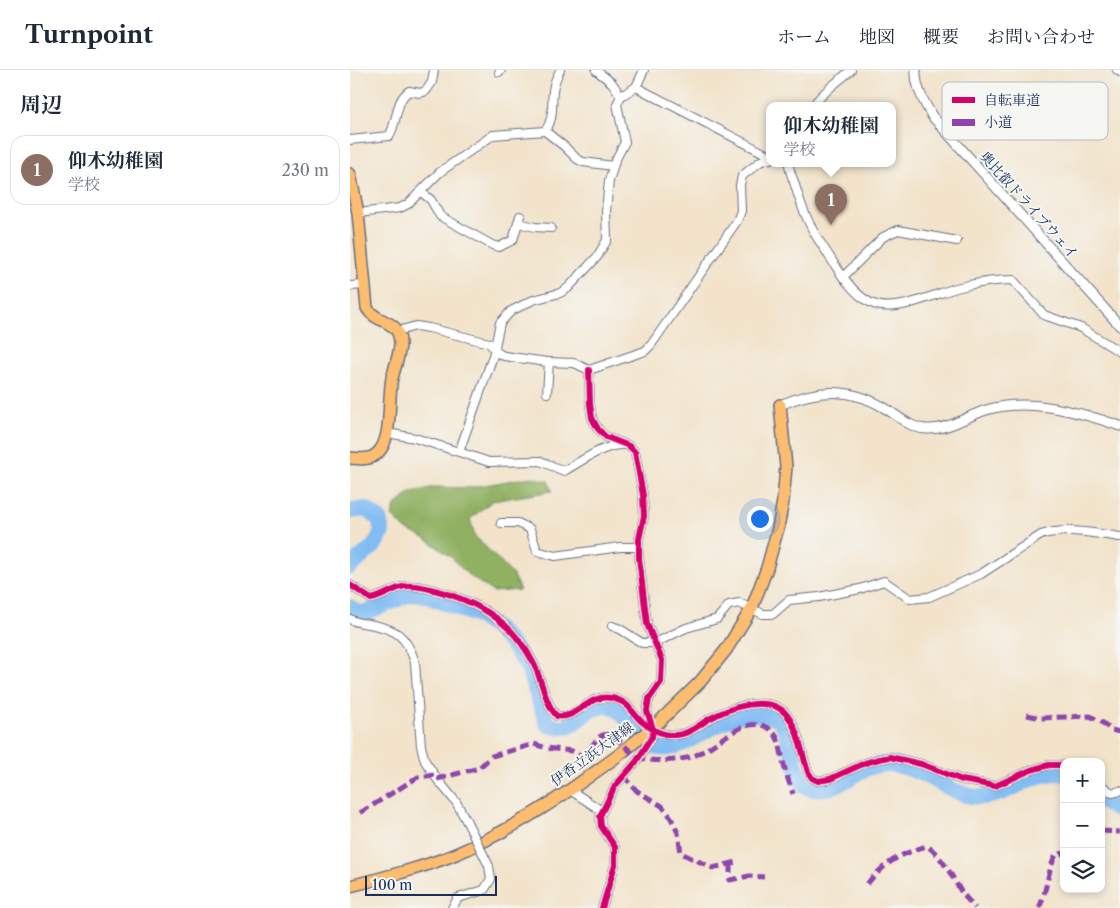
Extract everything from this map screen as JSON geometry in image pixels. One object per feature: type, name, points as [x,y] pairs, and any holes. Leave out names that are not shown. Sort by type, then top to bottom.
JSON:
[{"type":"main road","points":[[350,174],[358,213],[367,308],[374,317],[390,324],[398,331],[400,343],[389,397],[387,433],[381,449],[368,459],[350,458]]},
{"type":"main road","name":"伊香立浜大津線","points":[[350,886],[404,872],[457,854],[498,833],[570,790],[655,729],[706,676],[726,650],[752,608],[767,568],[778,528],[786,467],[780,405]]},
{"type":"street","points":[[350,140],[389,136],[401,99],[410,91],[420,93],[426,91],[432,82],[434,70]]},
{"type":"street","points":[[545,131],[550,125],[554,86],[560,70]]},
{"type":"street","points":[[596,70],[612,83],[621,96]]},
{"type":"street","points":[[459,452],[494,347],[500,323],[504,317],[532,300],[560,293],[568,288],[597,257],[607,240],[606,211],[609,181],[613,166],[625,142],[617,104],[621,96],[636,87],[644,70]]},
{"type":"street","points":[[816,102],[850,70]]},
{"type":"street","name":"奥比叡ドライブウェイ","points":[[916,70],[921,96],[932,116],[942,127]]},
{"type":"street","points":[[636,87],[766,155]]},
{"type":"street","points":[[358,213],[400,208],[408,204],[440,172],[493,135],[545,131],[577,159],[583,162],[613,166]]},
{"type":"street","name":"奥比叡ドライブウェイ","points":[[953,140],[1120,326]]},
{"type":"street","points":[[398,331],[416,326],[429,328],[490,343],[498,353],[504,356],[574,363],[589,370],[645,351],[738,221],[741,211],[740,185],[742,176],[766,159]]},
{"type":"street","points":[[788,167],[803,212],[816,236],[843,277],[858,294],[871,303],[883,306],[919,301],[992,280],[1013,280],[1044,315],[1081,328],[1120,352]]},
{"type":"street","points":[[421,192],[431,200],[440,216],[499,247],[513,240],[519,220],[535,227],[550,228]]},
{"type":"street","points":[[843,277],[883,238],[898,230],[957,241]]},
{"type":"street","points":[[350,286],[365,285]]},
{"type":"street","points":[[547,393],[549,362]]},
{"type":"street","points":[[589,370],[592,418],[598,429],[606,437],[628,446],[634,452],[642,495],[644,516],[639,558],[647,624],[662,660],[661,682],[649,699],[647,712],[655,729]]},
{"type":"street","points":[[780,405],[794,398],[841,392],[866,398],[907,423],[928,430],[956,423],[994,407],[1015,404],[1040,405],[1120,426]]},
{"type":"street","points":[[387,433],[415,438],[489,462],[540,461],[564,471],[606,448],[618,445],[628,446]]},
{"type":"street","points":[[501,523],[518,523],[530,529],[537,551],[555,556],[620,547],[639,547]]},
{"type":"street","points":[[612,626],[642,643],[655,643],[686,628],[717,619],[729,606],[739,603],[763,614],[773,614],[789,600],[819,597],[860,589],[884,581],[910,599],[919,599],[929,597],[981,574],[1028,543],[1046,534],[1069,530],[1120,537]]},
{"type":"street","points":[[352,585],[371,599],[378,598],[405,586],[419,587],[474,604],[496,616],[520,641],[536,668],[551,709],[557,716],[566,717],[594,700],[609,698],[622,701],[629,706],[642,722],[664,735],[678,736],[734,707],[752,704],[765,705],[777,708],[786,714],[794,728],[808,772],[812,778],[818,781],[840,775],[879,758],[890,758],[921,764],[962,780],[995,786],[1031,770],[1049,765],[1060,765]]},
{"type":"street","points":[[350,620],[388,628],[405,640],[411,649],[415,662],[421,746],[425,761],[456,802],[489,866],[491,879],[484,890],[458,898],[452,908]]},
{"type":"street","points":[[602,908],[615,865],[615,847],[601,826],[600,816],[615,786],[622,775],[636,762],[655,729]]},
{"type":"street","points":[[1105,788],[1112,792],[1120,791]]},
{"type":"street","points":[[570,790],[602,811]]},
{"type":"green space","points":[[531,477],[548,481],[552,491],[492,501],[470,519],[475,536],[512,574],[520,590],[493,592],[467,574],[451,557],[426,539],[405,529],[392,516],[395,506],[411,492],[435,487],[467,488]]},
{"type":"waterway","points":[[350,511],[366,509],[379,519],[382,532],[374,546],[350,567]]},
{"type":"waterway","points":[[350,607],[356,611],[368,612],[410,594],[425,595],[478,616],[497,629],[513,646],[528,668],[547,724],[557,727],[565,727],[572,724],[589,711],[605,706],[614,708],[621,713],[640,737],[648,743],[657,748],[669,748],[684,743],[737,716],[756,714],[780,719],[797,770],[805,787],[828,788],[866,769],[876,765],[887,764],[912,770],[969,796],[980,797],[1002,793],[1042,775],[1060,774]]},
{"type":"waterway","points":[[1105,803],[1116,809],[1120,808]]},
{"type":"marked path","points":[[1027,715],[1041,718],[1090,716],[1111,730],[1120,732]]},
{"type":"marked path","points":[[437,779],[479,768],[492,756],[534,744],[584,755],[599,737],[604,735],[610,735],[615,738],[640,758],[661,761],[682,759],[694,756],[728,734],[746,726],[755,725],[770,729],[777,737],[793,794]]},
{"type":"marked path","points":[[360,813],[418,777],[434,775]]},
{"type":"marked path","points":[[623,775],[637,791],[662,806],[670,816],[678,833],[681,853],[713,868],[736,862]]},
{"type":"marked path","points":[[1105,831],[1120,832]]},
{"type":"marked path","points":[[867,884],[887,864],[908,852],[927,846],[942,861],[962,893],[975,908]]},
{"type":"marked path","points":[[1039,908],[1053,861],[1056,855],[1060,854]]},
{"type":"marked path","points":[[730,863],[730,880],[749,876],[764,877]]},
{"type":"cycle path","points":[[589,370],[592,418],[598,429],[606,437],[629,446],[635,452],[643,495],[644,516],[639,539],[639,558],[647,624],[662,660],[661,682],[649,699],[647,711],[653,729],[652,737],[636,762],[615,786],[600,816],[601,826],[615,847],[615,865],[602,908]]},
{"type":"cycle path","points":[[350,585],[371,599],[402,587],[422,587],[462,599],[487,612],[509,629],[518,639],[534,664],[550,706],[557,716],[571,714],[596,699],[612,698],[623,702],[641,721],[653,729],[666,734],[680,735],[689,732],[717,715],[738,707],[760,704],[770,705],[780,708],[791,721],[808,772],[812,778],[818,781],[830,779],[865,763],[890,757],[921,764],[962,780],[995,786],[1031,770],[1049,765],[1060,765]]},
{"type":"place","name":"仰木幼稚園","points":[[831,225]]}]
